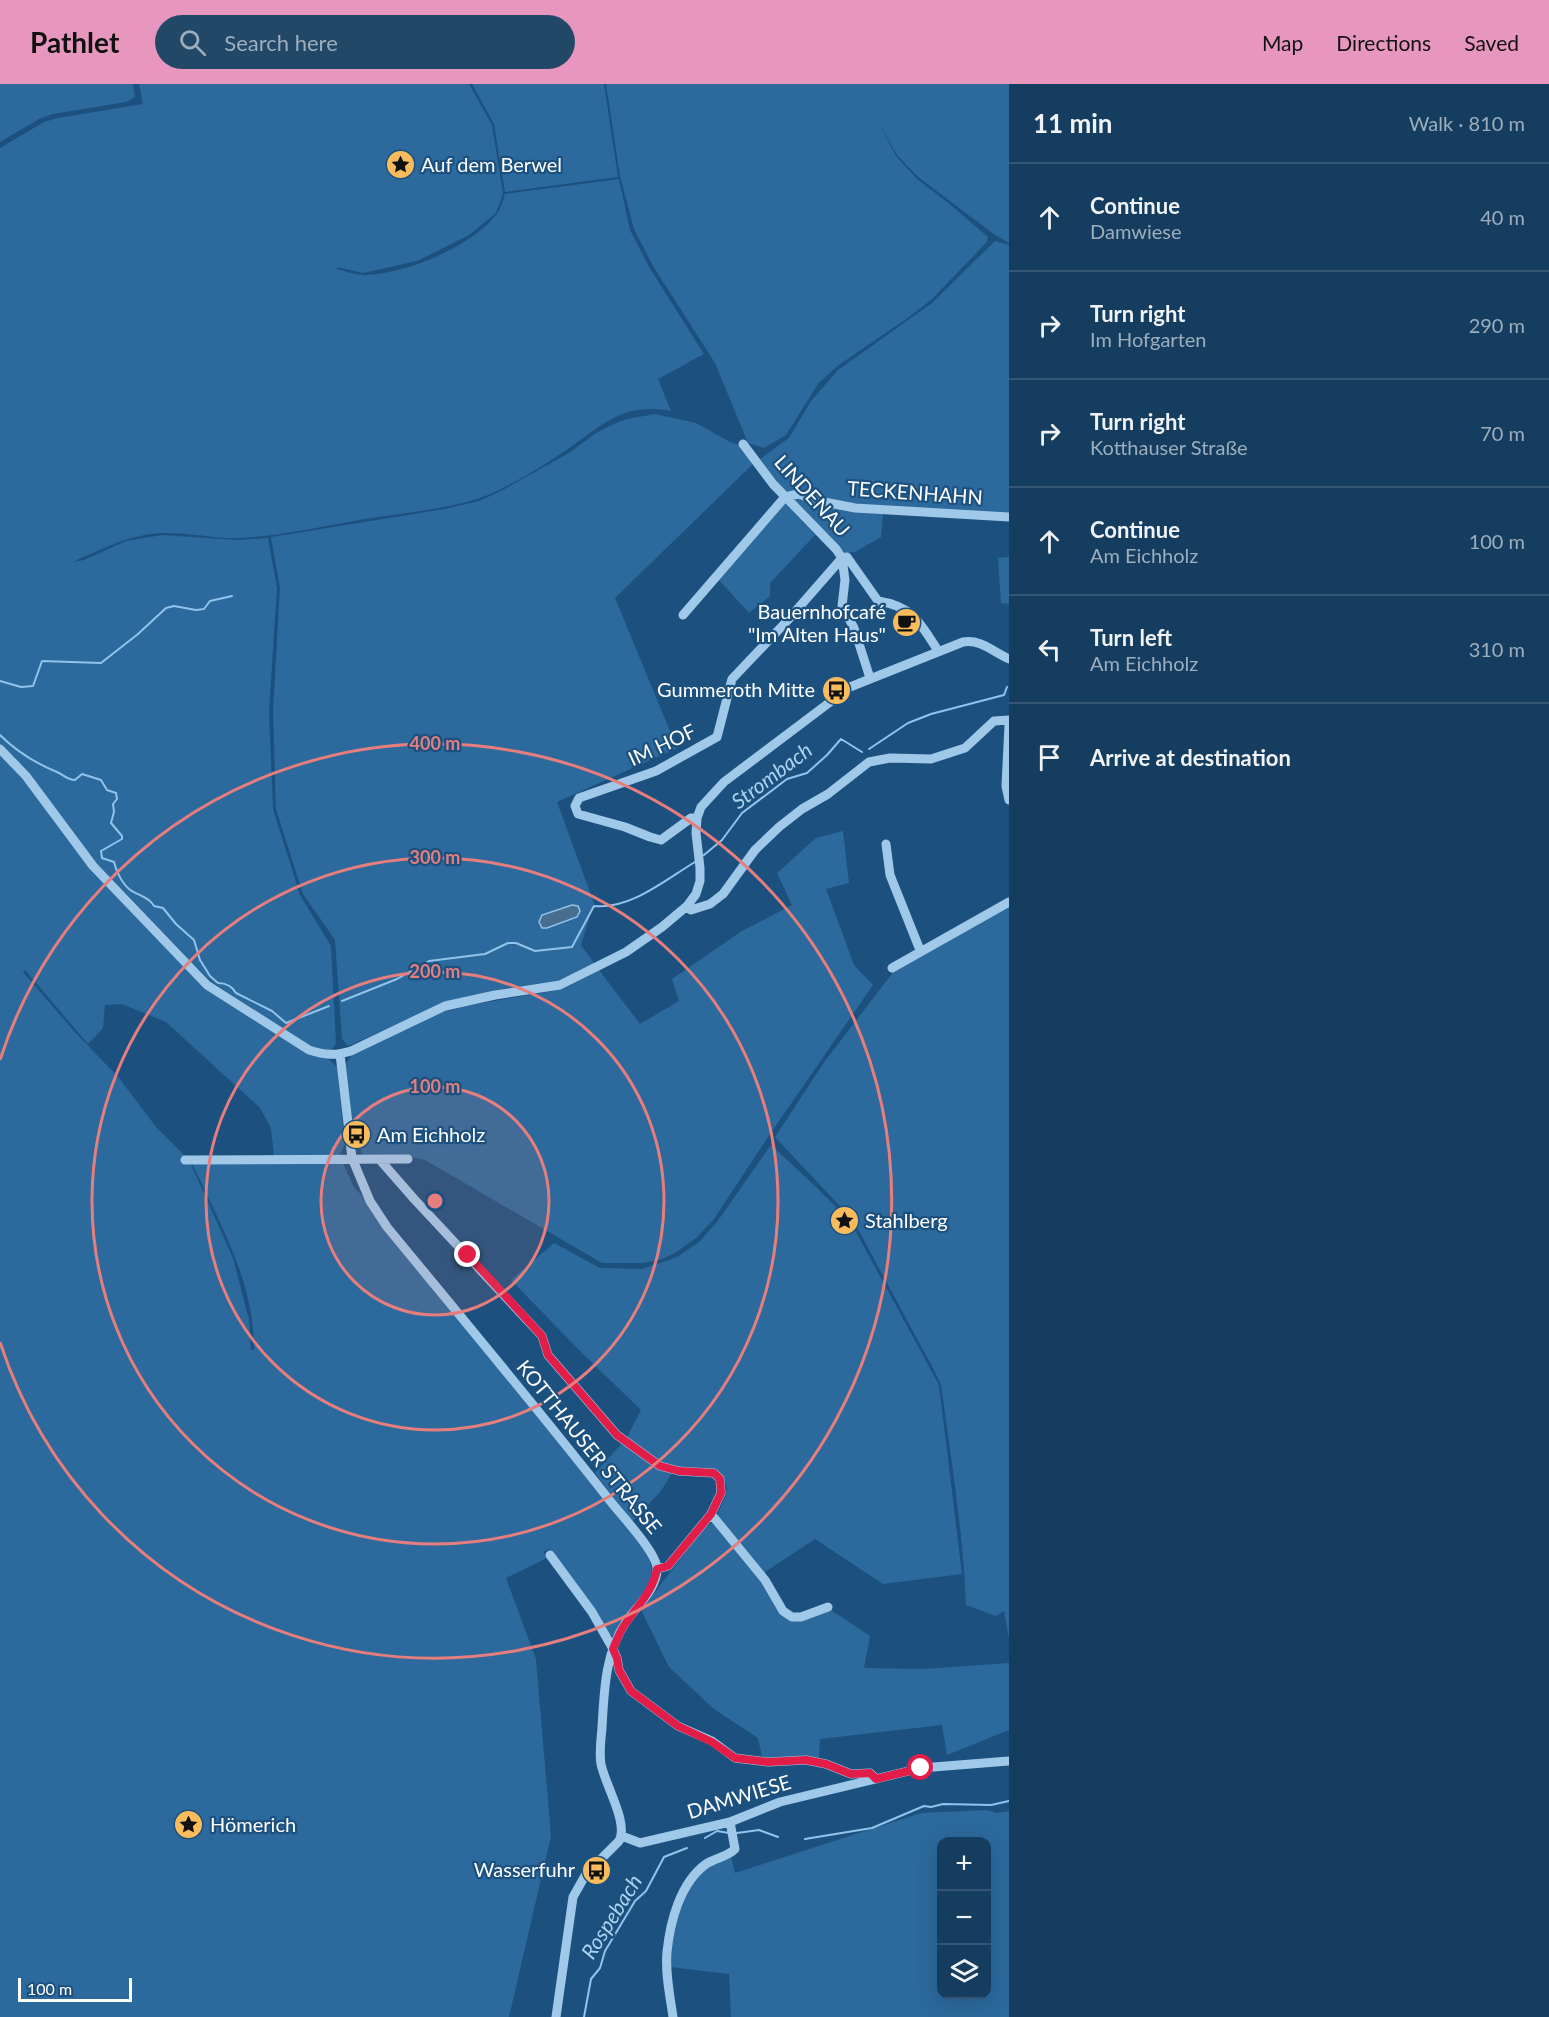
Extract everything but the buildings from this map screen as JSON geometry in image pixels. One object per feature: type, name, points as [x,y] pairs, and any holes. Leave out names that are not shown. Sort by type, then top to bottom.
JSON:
[{"type":"street","name":"LINDENAU","points":[[743,444],[785,497],[842,558],[845,580],[842,606],[854,628],[870,678]]},
{"type":"street","name":"TECKENHAHN","points":[[785,497],[798,494],[855,508],[1009,517]]},
{"type":"street","points":[[683,615],[785,497]]},
{"type":"street","points":[[842,558],[847,557],[878,601],[906,609],[914,615],[938,651]]},
{"type":"street","name":"IM HOF","points":[[697,818],[691,819],[661,840],[626,827],[578,814],[575,806],[579,798],[656,771],[717,737],[732,679],[842,558]]},
{"type":"street","points":[[0,749],[26,776],[93,866],[207,985],[309,1050],[326,1055],[340,1054],[351,1051],[445,1006],[560,985],[626,952],[662,927],[687,906],[696,894],[700,881],[700,868],[696,833],[697,818],[701,807],[724,782],[839,693],[870,678],[972,640],[1009,659]]},
{"type":"street","points":[[687,906],[691,910],[710,904],[723,894],[755,850],[779,827],[802,809],[828,794],[869,762],[890,758],[932,759],[965,748],[993,721],[1009,720]]},
{"type":"street","points":[[1009,725],[1006,786],[1009,800]]},
{"type":"street","points":[[886,844],[890,875],[920,950]]},
{"type":"street","points":[[892,968],[920,950],[1009,902]]},
{"type":"street","name":"KOTTHAUSER STRASSE","points":[[340,1054],[352,1158],[370,1201],[387,1227],[651,1553],[657,1569]]},
{"type":"street","points":[[185,1160],[408,1159]]},
{"type":"street","points":[[380,1160],[542,1336],[548,1355],[617,1435],[660,1466],[679,1471],[714,1473],[720,1479],[721,1493],[711,1514],[668,1566],[657,1569],[650,1591],[624,1625],[613,1649],[604,1699],[601,1761],[622,1823],[622,1836],[586,1874],[573,1897],[556,2017]]},
{"type":"street","points":[[711,1514],[765,1580],[783,1611],[792,1617],[801,1617],[828,1607]]},
{"type":"street","points":[[550,1555],[592,1612],[613,1649],[619,1670],[631,1691],[678,1726],[712,1742],[735,1758],[768,1762],[806,1760],[826,1764],[851,1774],[870,1773],[876,1779]]},
{"type":"street","name":"DAMWIESE","points":[[622,1836],[640,1843],[730,1822],[780,1802],[934,1766],[1009,1761]]},
{"type":"street","points":[[673,2017],[667,1953],[677,1903],[706,1864],[735,1849],[730,1822]]},
{"type":"shaded area","points":[[0,84],[133,84],[135,97],[126,102],[53,114],[39,119],[0,142]]},
{"type":"shaded area","points":[[139,84],[469,84],[492,125],[503,194],[496,213],[469,235],[417,261],[363,273],[337,267],[337,269],[361,275],[381,273],[399,270],[436,257],[470,238],[484,227],[498,213],[505,194],[619,179],[630,230],[649,267],[704,354],[658,379],[671,411],[639,410],[613,418],[533,471],[477,499],[436,509],[256,537],[151,534],[116,543],[73,562],[84,560],[126,541],[162,535],[237,540],[268,538],[277,588],[269,711],[273,809],[300,895],[331,946],[336,1044],[330,1051],[312,1048],[209,980],[109,876],[205,988],[327,1058],[337,1067],[345,1144],[339,1156],[274,1156],[271,1128],[260,1108],[166,1022],[122,1004],[105,1005],[103,1028],[88,1044],[25,970],[23,972],[74,1031],[119,1078],[156,1127],[189,1160],[233,1258],[249,1320],[251,1350],[254,1350],[253,1325],[242,1276],[191,1161],[343,1163],[353,1186],[364,1198],[385,1230],[650,1557],[652,1576],[616,1635],[610,1636],[595,1611],[550,1549],[543,1552],[547,1558],[506,1578],[536,1659],[551,1836],[509,2017],[0,2017],[0,148],[44,122],[143,104]]},
{"type":"shaded area","points":[[472,84],[604,84],[618,177],[505,192],[494,124]]},
{"type":"shaded area","points":[[606,84],[1009,84],[1009,243],[918,177],[897,155],[878,122],[896,156],[917,179],[988,237],[987,242],[931,300],[836,367],[818,384],[786,435],[764,448],[748,443],[715,363],[653,266],[634,229],[620,176]]},
{"type":"shaded area","points":[[995,241],[1009,245],[1009,514],[855,506],[825,499],[799,489],[786,494],[760,459],[789,438],[811,401],[838,370],[932,303]]},
{"type":"shaded area","points":[[655,414],[696,423],[741,446],[754,463],[615,598],[677,748],[557,802],[594,903],[581,945],[595,964],[564,980],[496,990],[444,1003],[348,1046],[342,1039],[335,940],[303,894],[276,809],[273,711],[280,588],[271,537],[445,509],[479,501],[569,453],[596,433],[614,424]]},
{"type":"shaded area","points":[[795,498],[854,511],[883,514],[881,537],[855,552],[845,553],[795,502]]},
{"type":"shaded area","points":[[785,503],[815,535],[770,583],[770,596],[749,613],[719,580]]},
{"type":"shaded area","points":[[1009,557],[1009,604],[1001,603],[998,558]]},
{"type":"shaded area","points":[[843,831],[849,883],[826,889],[854,965],[873,985],[714,1219],[696,1238],[675,1253],[660,1260],[643,1263],[602,1263],[425,1160],[408,1156],[362,1155],[357,1130],[351,1121],[345,1065],[351,1056],[446,1009],[564,989],[599,970],[640,1024],[679,1001],[672,979],[742,931],[792,905],[777,873],[816,838]]},
{"type":"shaded area","points":[[572,905],[578,906],[580,911],[577,917],[542,928],[539,922],[542,915]]},
{"type":"shaded area","points":[[1009,905],[1009,1638],[1004,1611],[996,1616],[966,1605],[953,1467],[941,1385],[935,1372],[853,1220],[775,1137],[825,1061],[894,971]]},
{"type":"shaded area","points":[[771,1145],[850,1221],[939,1385],[962,1574],[883,1584],[815,1539],[762,1574],[718,1519],[727,1489],[722,1476],[716,1471],[700,1467],[664,1465],[649,1457],[626,1439],[641,1410],[511,1280],[554,1243],[600,1268],[642,1269],[677,1257],[699,1242],[717,1222]]},
{"type":"shaded area","points":[[624,1441],[672,1473],[661,1491],[632,1522],[595,1473]]},
{"type":"shaded area","points":[[713,1522],[792,1618],[828,1608],[870,1636],[864,1668],[924,1669],[1009,1663],[1009,1730],[947,1755],[942,1725],[820,1739],[819,1758],[762,1757],[758,1738],[714,1709],[669,1667],[641,1610],[705,1527]]},
{"type":"shaded area","points":[[1009,1811],[1009,2017],[731,2017],[729,1974],[670,1967],[675,1927],[683,1902],[697,1879],[711,1865],[731,1856],[735,1873],[921,1813]]},
{"type":"waterway","points":[[0,681],[21,687],[33,686],[42,661],[101,663],[166,608],[174,606],[204,609],[210,601],[232,596]]},
{"type":"waterway","name":"Strombach","points":[[869,749],[908,723],[931,714],[1004,695],[1007,687]]},
{"type":"waterway","name":"Strombach","points":[[0,735],[13,747],[41,765],[75,780],[82,774],[101,780],[107,790],[116,793],[117,799],[113,804],[114,812],[111,823],[122,839],[101,851],[102,858],[114,862],[120,877],[129,889],[149,900],[154,906],[163,908],[194,940],[200,960],[210,976],[218,983],[228,985],[236,993],[272,1011],[286,1023],[329,1006]]},
{"type":"waterway","name":"Strombach","points":[[704,855],[722,840],[742,813],[787,779],[807,773],[841,739],[862,752]]},
{"type":"waterway","name":"Strombach","points":[[342,1001],[397,979],[429,961],[485,954],[508,943],[516,943],[535,951],[572,947],[594,906],[607,906],[634,899],[695,862]]},
{"type":"waterway","name":"Rospebach","points":[[805,1839],[872,1828],[924,1806],[991,1805],[1009,1801]]},
{"type":"waterway","name":"Rospebach","points":[[737,1833],[759,1830],[778,1837]]},
{"type":"waterway","name":"Rospebach","points":[[705,1838],[717,1831],[729,1833]]},
{"type":"waterway","name":"Rospebach","points":[[584,2017],[591,1979],[600,1968],[605,1951],[635,1901],[646,1891],[664,1857],[687,1848]]},
{"type":"place","name":"Auf dem Berwel","points":[[400,165]]},
{"type":"place","name":"Bauernhofcafé \"Im Alten Haus\"","points":[[907,623]]},
{"type":"place","name":"Gummeroth Mitte","points":[[836,690]]},
{"type":"place","name":"Am Eichholz","points":[[356,1135]]},
{"type":"place","name":"Stahlberg","points":[[844,1221]]},
{"type":"place","name":"Hömerich","points":[[189,1825]]},
{"type":"place","name":"Wasserfuhr","points":[[596,1870]]},
{"type":"route","points":[[468,1255],[542,1336],[548,1355],[617,1435],[660,1466],[679,1471],[705,1471],[714,1473],[720,1479],[721,1493],[711,1514],[668,1566],[657,1569],[650,1591],[624,1625],[617,1639],[613,1649],[619,1670],[631,1691],[678,1726],[712,1742],[735,1758],[768,1762],[806,1760],[826,1764],[851,1774],[870,1773],[876,1779],[921,1768]]}]
